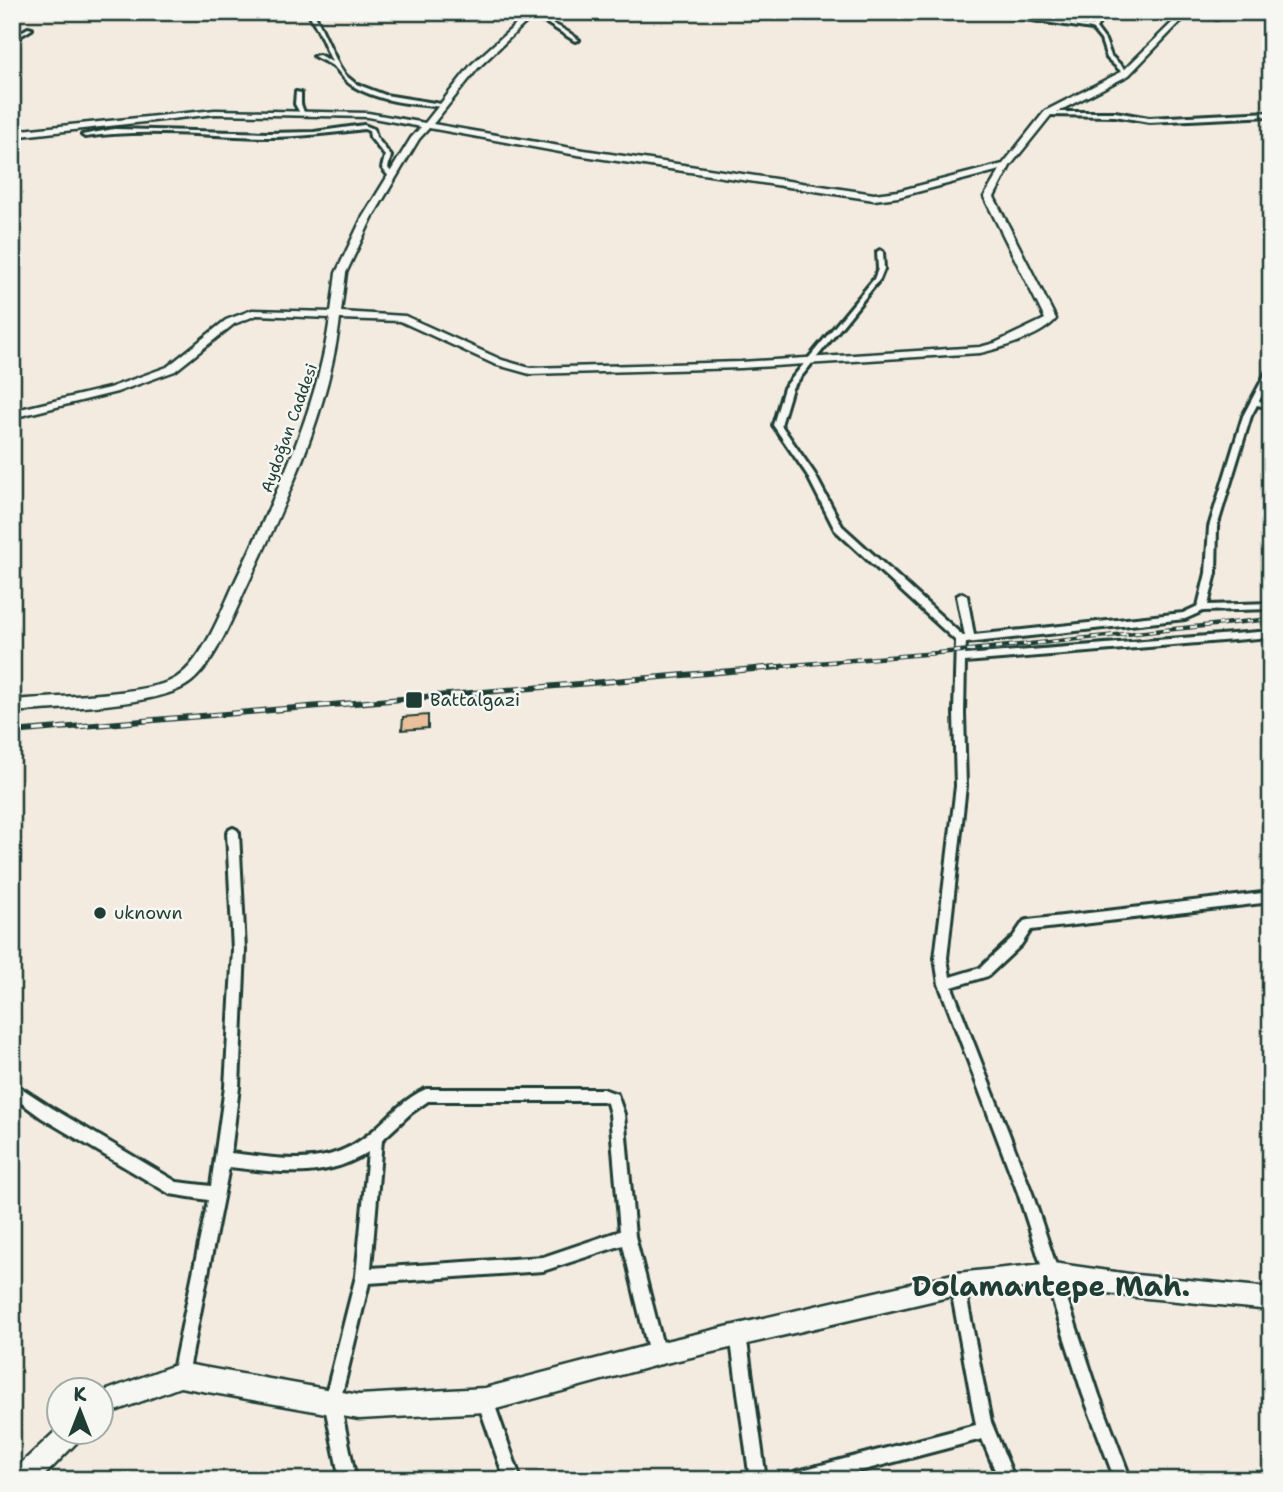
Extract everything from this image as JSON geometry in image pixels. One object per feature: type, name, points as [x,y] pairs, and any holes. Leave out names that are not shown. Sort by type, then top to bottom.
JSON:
[{"type":"street","points":[[310,12],[330,46],[336,66],[346,79],[382,97],[444,105]]},
{"type":"street","points":[[496,12],[531,16],[546,21],[577,40]]},
{"type":"street","points":[[980,12],[1094,28],[1103,40],[1109,57],[1126,73]]},
{"type":"street","points":[[1094,28],[1104,12]]},
{"type":"street","points":[[12,415],[113,390],[171,369],[230,322],[256,312],[401,318],[424,325],[510,368],[530,371],[811,361],[980,350],[998,346],[1046,324],[1051,319],[989,197],[1006,166],[1047,114],[1126,73],[1187,12]]},
{"type":"street","points":[[1206,12],[1218,18]]},
{"type":"street","name":"Aydoğan Caddesi","points":[[12,706],[143,694],[181,682],[209,652],[284,492],[310,422],[330,357],[341,273],[367,218],[415,138],[475,66],[531,16]]},
{"type":"street","points":[[12,40],[30,29]]},
{"type":"street","points":[[317,56],[336,66]]},
{"type":"street","points":[[299,93],[298,104],[303,114]]},
{"type":"street","points":[[12,134],[215,112],[368,115],[571,152],[874,197],[898,194],[1006,166]]},
{"type":"street","points":[[1047,114],[1115,114],[1149,120],[1271,114]]},
{"type":"street","points":[[85,135],[114,131],[314,134],[364,127],[372,130],[373,137],[388,156],[385,168],[392,177]]},
{"type":"street","points":[[880,252],[881,269],[877,279],[788,388],[777,425],[810,472],[838,528],[966,639],[1185,616],[1202,608],[1271,606]]},
{"type":"street","points":[[1202,608],[1211,573],[1213,527],[1247,416],[1271,371]]},
{"type":"street","points":[[1254,402],[1271,406]]},
{"type":"street","points":[[962,596],[966,639],[961,659],[959,713],[961,786],[941,958],[945,984],[1053,1274],[1091,1395],[1123,1480]]},
{"type":"street","points":[[961,659],[1271,634]]},
{"type":"street","points":[[180,1375],[223,1159],[232,1087],[239,950],[233,833]]},
{"type":"street","points":[[945,984],[984,972],[1017,941],[1028,925],[1271,897]]},
{"type":"street","points":[[12,1088],[47,1113],[175,1189],[216,1194]]},
{"type":"street","points":[[223,1159],[314,1167],[351,1155],[413,1102],[426,1095],[603,1095],[612,1099],[617,1114],[628,1236],[657,1354]]},
{"type":"street","points":[[348,1480],[332,1402],[363,1276],[376,1136]]},
{"type":"street","points":[[363,1276],[543,1264],[628,1236]]},
{"type":"street","points":[[116,1399],[180,1375],[359,1407],[485,1400],[738,1334],[957,1284],[1053,1274],[1136,1286],[1271,1299]]},
{"type":"street","points":[[957,1284],[986,1430],[1007,1480]]},
{"type":"street","points":[[738,1334],[758,1480]]},
{"type":"street","points":[[485,1400],[513,1480]]},
{"type":"street","points":[[794,1480],[986,1430]]},
{"type":"street","points":[[22,1480],[57,1446]]},
{"type":"building","name":"Battalgazi","points":[[428,715],[428,728],[402,730],[403,717]]},
{"type":"railway","points":[[758,668],[961,651],[1271,619]]},
{"type":"railway","points":[[12,732],[779,667]]},
{"type":"place","name":"Battalgazi","points":[[414,700]]},
{"type":"place","name":"uknown","points":[[100,913]]},
{"type":"district","name":"Dolamantepe Mah.","points":[[1051,1286]]}]
